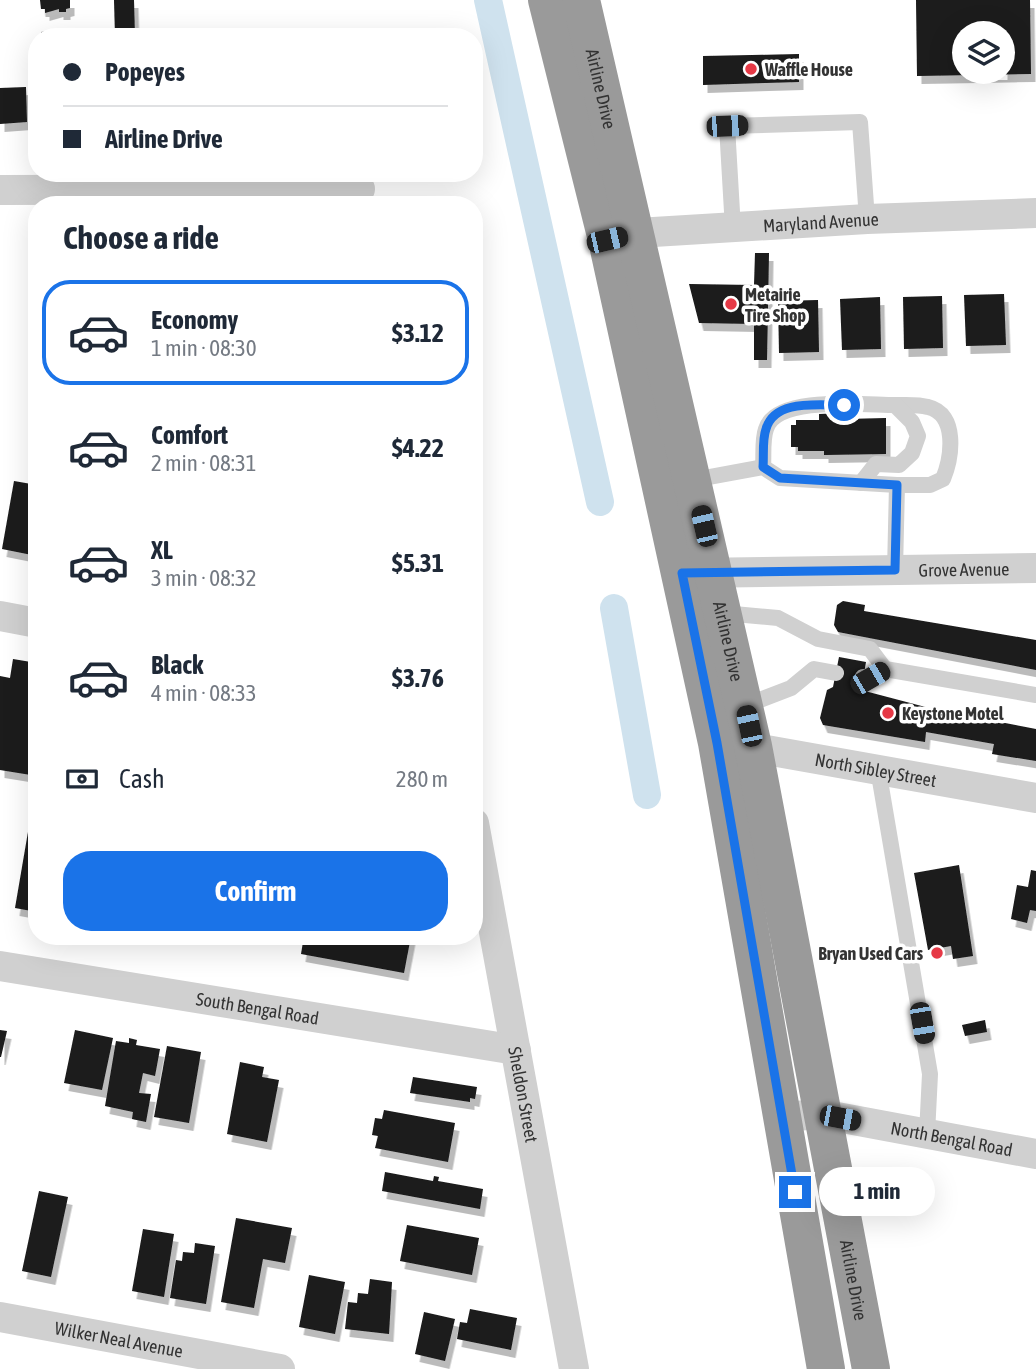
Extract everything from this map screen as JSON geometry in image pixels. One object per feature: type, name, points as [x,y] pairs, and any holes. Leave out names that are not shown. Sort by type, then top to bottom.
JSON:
[{"type":"highway","name":"Airline Drive","points":[[547,0],[622,237],[693,480],[698,573],[723,613],[744,706],[735,744],[782,1117],[825,1369]]},
{"type":"highway","name":"Airline Drive","points":[[582,0],[622,237],[821,1114],[871,1369]]},
{"type":"street","points":[[0,190],[360,189]]},
{"type":"street","name":"Maryland Avenue","points":[[622,237],[867,219],[1036,213]]},
{"type":"street","name":"Grove Avenue","points":[[698,573],[1036,568]]},
{"type":"street","points":[[0,616],[28,621]]},
{"type":"street","name":"North Sibley Street","points":[[735,744],[1036,798]]},
{"type":"street","name":"Sheldon Street","points":[[483,871],[574,1369]]},
{"type":"street","name":"South Bengal Road","points":[[0,966],[516,1050]]},
{"type":"street","name":"North Bengal Road","points":[[782,1117],[821,1114],[1036,1154]]},
{"type":"street","name":"Wilker Neal Avenue","points":[[0,1317],[280,1369]]},
{"type":"lane","points":[[733,229],[727,126],[860,122],[867,219]]},
{"type":"lane","points":[[861,483],[876,464],[899,465],[912,453],[918,436],[912,422],[895,405]]},
{"type":"lane","points":[[693,480],[763,467],[780,478],[930,485],[943,479],[949,453],[949,431],[944,416],[929,407],[794,406],[777,414],[766,427],[763,467]]},
{"type":"lane","points":[[895,570],[897,485]]},
{"type":"lane","points":[[723,613],[778,618],[818,639],[870,649],[885,669]]},
{"type":"lane","points":[[744,706],[791,688],[814,669],[818,639]]},
{"type":"lane","points":[[814,669],[836,673]]},
{"type":"lane","points":[[863,677],[870,678],[885,669],[1036,695]]},
{"type":"lane","points":[[878,769],[930,1074],[927,1134]]},
{"type":"building","points":[[40,0],[70,0],[70,8],[66,9],[66,12],[59,12],[59,9],[45,13],[45,9],[41,9]]},
{"type":"building","points":[[114,0],[134,0],[135,28],[115,28]]},
{"type":"building","points":[[916,0],[1030,0],[1031,74],[1015,74],[1015,21],[952,21],[952,75],[917,76]]},
{"type":"building","name":"Waffle House","points":[[799,54],[799,82],[703,85],[703,56]]},
{"type":"building","points":[[26,87],[27,122],[0,124],[0,88]]},
{"type":"building","name":"Metairie Tire Shop","points":[[755,253],[769,253],[767,360],[754,360],[754,324],[699,323],[689,284],[754,285]]},
{"type":"building","points":[[1004,294],[1006,345],[966,346],[964,295]]},
{"type":"building","points":[[942,296],[943,348],[904,349],[903,297]]},
{"type":"building","points":[[880,297],[881,349],[842,350],[840,299]]},
{"type":"building","points":[[818,300],[819,352],[779,353],[778,301]]},
{"type":"building","points":[[845,413],[845,419],[886,418],[886,454],[824,455],[824,451],[798,451],[798,447],[791,447],[791,425],[796,425],[796,420],[819,420],[819,414]]},
{"type":"building","points":[[14,481],[28,483],[28,554],[2,549]]},
{"type":"building","name":"Keystone Motel","points":[[843,601],[865,605],[864,611],[1036,640],[1036,670],[838,632],[834,625],[837,605]]},
{"type":"building","name":"Keystone Motel","points":[[839,657],[866,662],[861,690],[933,709],[1036,729],[1036,761],[992,754],[994,744],[926,732],[925,742],[823,725],[820,718],[827,690],[833,687]]},
{"type":"building","points":[[13,659],[28,662],[28,775],[0,770],[0,676],[10,678]]},
{"type":"building","points":[[28,832],[28,910],[15,908]]},
{"type":"building","points":[[959,865],[973,956],[953,959],[951,946],[928,950],[914,873]]},
{"type":"building","points":[[1031,870],[1036,871],[1036,911],[1030,910],[1027,923],[1011,919],[1017,885],[1028,887]]},
{"type":"building","points":[[302,945],[409,945],[404,973],[301,954]]},
{"type":"building","points":[[985,1020],[987,1032],[965,1036],[962,1025]]},
{"type":"building","points":[[0,1030],[7,1031],[1,1057],[0,1057]]},
{"type":"building","points":[[75,1030],[113,1038],[102,1090],[64,1083]]},
{"type":"building","points":[[129,1038],[137,1040],[136,1045],[160,1049],[155,1076],[143,1073],[139,1093],[151,1094],[146,1122],[132,1119],[133,1112],[105,1106],[116,1041],[129,1043]]},
{"type":"building","points":[[167,1046],[201,1052],[189,1123],[154,1117]]},
{"type":"building","points":[[240,1062],[264,1067],[262,1077],[279,1080],[267,1142],[227,1134]]},
{"type":"building","points":[[413,1077],[477,1087],[475,1099],[470,1098],[470,1102],[410,1093]]},
{"type":"building","points":[[384,1110],[455,1123],[448,1162],[375,1148],[378,1136],[372,1135],[375,1118],[382,1119]]},
{"type":"building","points":[[385,1172],[433,1181],[434,1176],[439,1177],[438,1181],[483,1189],[480,1209],[382,1191]]},
{"type":"building","points":[[39,1191],[68,1197],[51,1277],[22,1271]]},
{"type":"building","points":[[236,1218],[292,1228],[285,1263],[263,1259],[254,1308],[221,1302]]},
{"type":"building","points":[[407,1225],[479,1238],[472,1275],[400,1261]]},
{"type":"building","points":[[143,1229],[174,1234],[164,1297],[132,1291]]},
{"type":"building","points":[[195,1243],[215,1246],[206,1304],[170,1298],[176,1260],[182,1261],[183,1252],[194,1253]]},
{"type":"building","points":[[309,1275],[345,1282],[335,1334],[299,1327]]},
{"type":"building","points":[[370,1279],[392,1282],[389,1334],[345,1329],[348,1302],[357,1303],[358,1293],[368,1294]]},
{"type":"building","points":[[470,1309],[517,1318],[511,1350],[457,1339],[460,1322],[467,1323]]},
{"type":"building","points":[[424,1312],[455,1319],[445,1361],[415,1354]]},
{"type":"waterway","points":[[488,0],[600,502]]},
{"type":"waterway","points":[[614,608],[647,795]]},
{"type":"place","name":"Waffle House","points":[[751,69]]},
{"type":"place","name":"Metairie Tire Shop","points":[[731,304]]},
{"type":"place","name":"Keystone Motel","points":[[888,713]]},
{"type":"place","name":"Bryan Used Cars","points":[[937,953]]},
{"type":"route","points":[[795,1192],[717,743],[682,573],[895,570],[897,485],[780,478],[763,467],[766,427],[777,414],[794,406],[844,405]]}]
